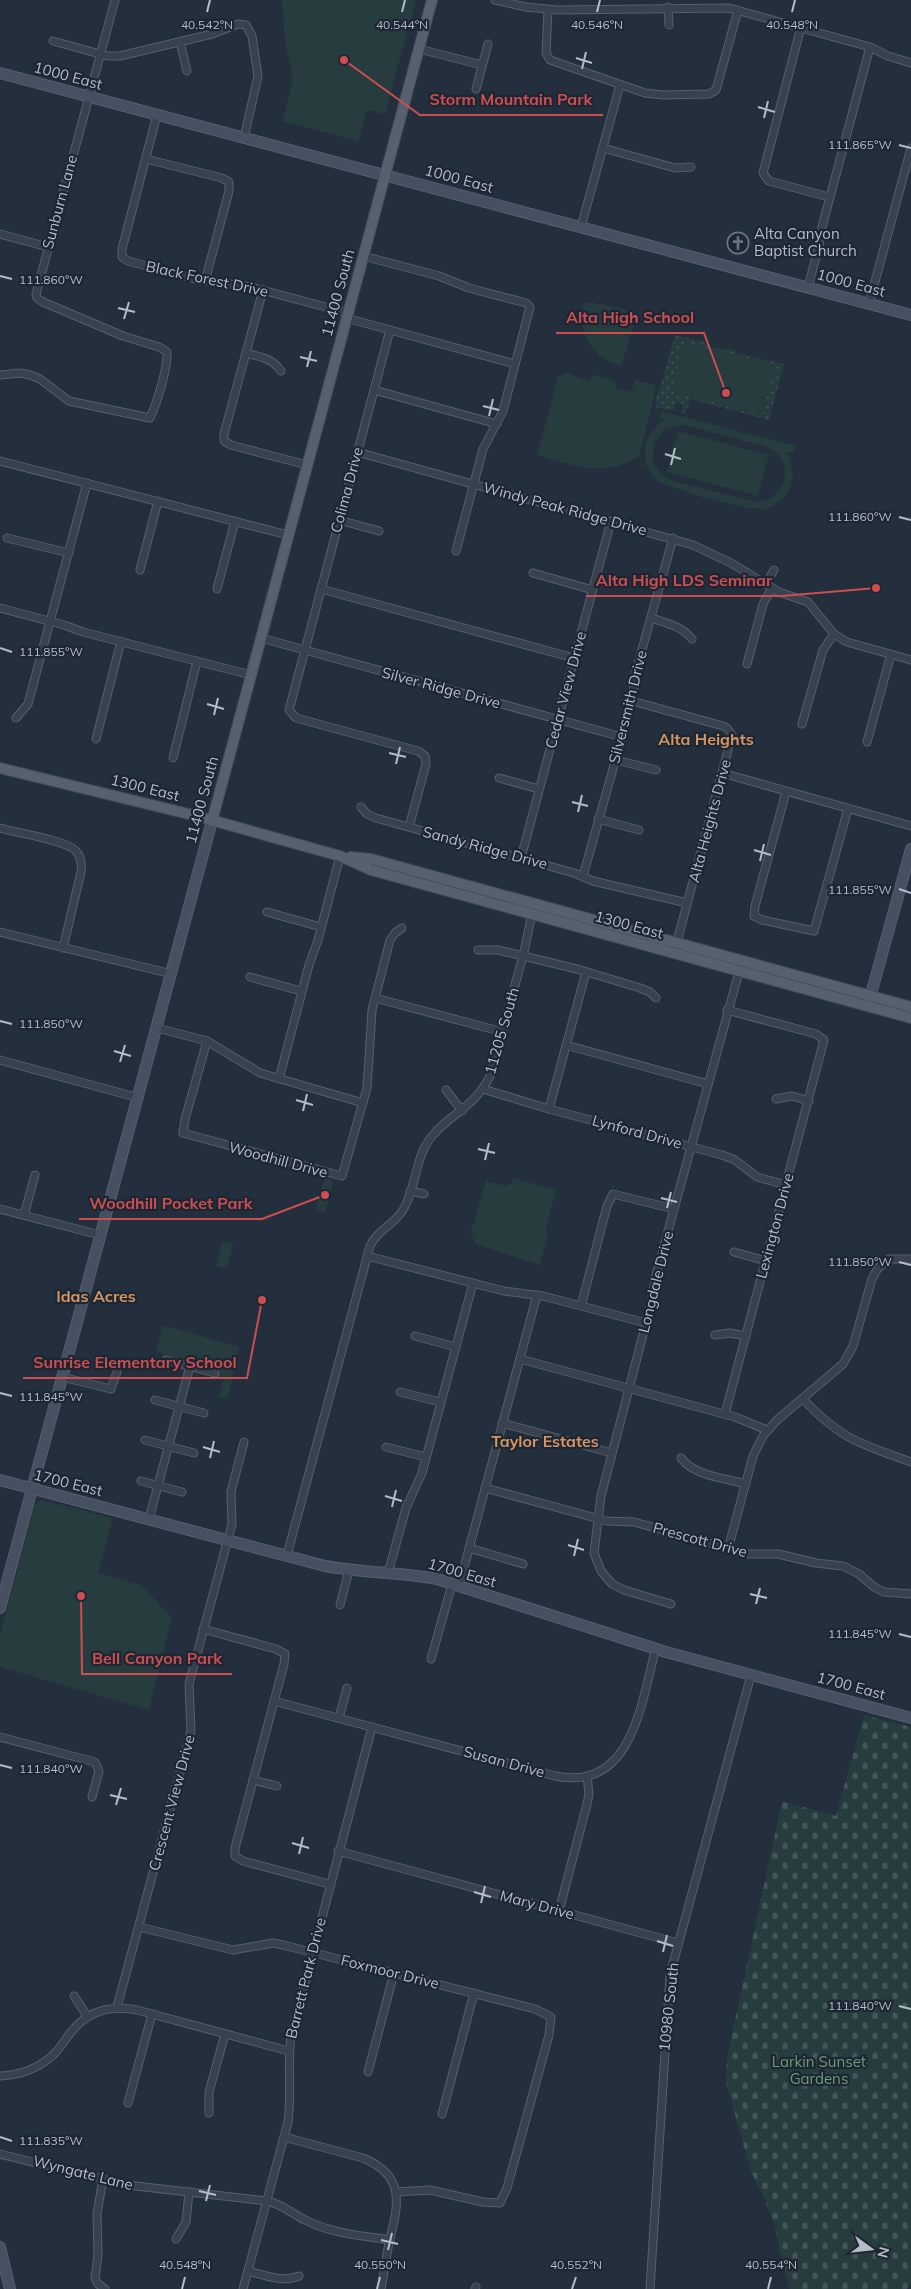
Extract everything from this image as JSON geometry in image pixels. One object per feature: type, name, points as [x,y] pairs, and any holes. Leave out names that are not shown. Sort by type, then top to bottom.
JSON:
[{"type":"main road","name":"11400 South","points":[[0,1608],[31,1488],[139,1098],[432,0]]},
{"type":"main road","name":"1000 East","points":[[0,74],[911,315]]},
{"type":"main road","name":"1300 East","points":[[0,768],[212,821],[340,856],[371,870],[532,914],[676,948]]},
{"type":"main road","points":[[869,1001],[911,849]]},
{"type":"main road","name":"1300 East","points":[[340,856],[371,859],[676,948],[869,1001],[911,1018]]},
{"type":"main road","name":"1300 East","points":[[869,1001],[911,1007]]},
{"type":"main road","name":"1700 East","points":[[0,1480],[349,1570],[421,1576],[656,1648],[911,1718]]},
{"type":"main road","points":[[0,2248],[10,2289]]},
{"type":"street","name":"Sunburn Lane","points":[[0,375],[20,373],[30,375],[40,379],[62,397],[75,404],[102,407],[150,418],[167,352],[159,346],[123,336],[37,298],[37,290],[48,247],[115,0]]},
{"type":"street","points":[[495,0],[548,10],[719,7],[738,10],[870,47],[894,58],[911,63]]},
{"type":"street","points":[[668,7],[669,25]]},
{"type":"street","points":[[548,10],[547,57],[620,85],[645,93],[664,96],[709,94],[716,90],[738,10]]},
{"type":"street","points":[[53,41],[101,54],[120,56],[212,34],[238,24],[246,25],[251,30],[258,76],[244,138]]},
{"type":"street","points":[[801,27],[763,170],[764,177],[769,181],[830,197]]},
{"type":"street","points":[[180,42],[188,71]]},
{"type":"street","points":[[476,89],[488,44]]},
{"type":"street","points":[[808,287],[870,47]]},
{"type":"street","points":[[419,49],[482,65]]},
{"type":"street","points":[[582,227],[620,85]]},
{"type":"street","name":"Black Forest Drive","points":[[158,115],[122,249],[122,257],[128,261],[205,281],[240,284],[263,290],[390,330],[516,364]]},
{"type":"street","points":[[603,148],[675,168],[691,167]]},
{"type":"street","points":[[869,304],[911,148]]},
{"type":"street","points":[[146,159],[222,178],[229,182],[229,191],[205,281]]},
{"type":"street","points":[[0,234],[48,247]]},
{"type":"street","points":[[363,256],[439,276],[468,288],[526,303],[530,307],[516,364],[497,424],[483,449],[456,551]]},
{"type":"street","points":[[263,290],[224,434],[224,441],[230,445],[307,465]]},
{"type":"street","name":"Colima Drive","points":[[304,650],[390,330]]},
{"type":"street","points":[[246,353],[268,359],[276,364],[280,371]]},
{"type":"street","points":[[374,390],[497,424]]},
{"type":"street","name":"Windy Peak Ridge Drive","points":[[357,452],[673,538],[712,553],[769,586],[808,602],[834,634],[847,642],[911,660]]},
{"type":"street","points":[[0,461],[288,535]]},
{"type":"street","points":[[16,718],[28,704],[88,483]]},
{"type":"street","points":[[140,570],[158,501]]},
{"type":"street","points":[[339,520],[379,531]]},
{"type":"street","points":[[217,589],[234,521]]},
{"type":"street","name":"Cedar View Drive","points":[[521,858],[611,521]]},
{"type":"street","points":[[7,538],[69,553]]},
{"type":"street","name":"Silversmith Drive","points":[[583,876],[632,701],[636,671],[673,538]]},
{"type":"street","points":[[746,664],[774,570]]},
{"type":"street","points":[[533,573],[593,590]]},
{"type":"street","points":[[321,588],[574,658]]},
{"type":"street","points":[[0,608],[251,675]]},
{"type":"street","points":[[651,618],[686,631],[692,639]]},
{"type":"street","points":[[802,724],[823,650],[834,634]]},
{"type":"street","name":"Silver Ridge Drive","points":[[261,638],[622,737]]},
{"type":"street","points":[[96,738],[121,641]]},
{"type":"street","name":"Sandy Ridge Drive","points":[[304,650],[289,705],[289,710],[294,717],[418,751],[425,756],[426,764],[409,827],[631,891],[687,904]]},
{"type":"street","points":[[867,742],[891,654]]},
{"type":"street","points":[[173,758],[197,661]]},
{"type":"street","name":"Alta Heights Drive","points":[[632,701],[727,728],[732,735],[676,948]]},
{"type":"street","points":[[616,760],[656,770]]},
{"type":"street","points":[[722,774],[911,826]]},
{"type":"street","points":[[499,778],[539,789]]},
{"type":"street","points":[[786,792],[755,906],[754,916],[805,931],[814,931],[848,809]]},
{"type":"street","points":[[361,807],[367,814],[376,818],[409,827]]},
{"type":"street","points":[[598,819],[639,830]]},
{"type":"street","points":[[0,828],[69,846],[74,849],[80,858],[81,872],[63,948]]},
{"type":"street","points":[[279,1080],[340,856]]},
{"type":"street","points":[[267,912],[321,927]]},
{"type":"street","name":"11205 South","points":[[287,1555],[370,1246],[377,1235],[402,1213],[416,1166],[426,1145],[440,1128],[462,1111],[483,1089],[494,1063],[503,1032],[532,914]]},
{"type":"street","name":"Woodhill Drive","points":[[207,1041],[185,1118],[183,1134],[342,1176],[369,1079],[370,1020],[375,998],[390,940],[402,928]]},
{"type":"street","points":[[0,932],[172,974]]},
{"type":"street","points":[[478,950],[498,950],[586,972],[640,988],[650,992],[656,998]]},
{"type":"street","name":"Longdale Drive","points":[[671,1604],[624,1590],[606,1578],[596,1563],[594,1553],[597,1518],[646,1323],[656,1275],[740,966]]},
{"type":"street","points":[[549,1109],[586,972]]},
{"type":"street","points":[[250,977],[302,991]]},
{"type":"street","points":[[375,998],[503,1032]]},
{"type":"street","name":"Lexington Drive","points":[[725,1414],[823,1049],[824,1038],[727,1010]]},
{"type":"street","points":[[157,1028],[207,1041],[253,1070],[279,1080],[363,1102]]},
{"type":"street","points":[[566,1045],[708,1084]]},
{"type":"street","points":[[0,1060],[139,1098]]},
{"type":"street","name":"Lynford Drive","points":[[483,1089],[549,1109],[728,1157],[757,1177],[786,1185]]},
{"type":"street","points":[[446,1090],[462,1111]]},
{"type":"street","points":[[776,1099],[792,1096],[809,1101]]},
{"type":"street","points":[[24,1215],[35,1175]]},
{"type":"street","points":[[410,1191],[424,1194]]},
{"type":"street","points":[[580,1306],[607,1206],[613,1194],[674,1209]]},
{"type":"street","points":[[0,1209],[100,1235]]},
{"type":"street","points":[[734,1252],[766,1261]]},
{"type":"street","points":[[368,1256],[512,1293],[537,1295],[646,1323]]},
{"type":"street","points":[[728,1549],[754,1456],[767,1430],[835,1372],[849,1356],[857,1336],[872,1279],[878,1268],[889,1259],[911,1259]]},
{"type":"street","points":[[388,1573],[406,1508],[419,1480],[426,1457],[472,1283]]},
{"type":"street","points":[[431,1659],[469,1548],[537,1295]]},
{"type":"street","points":[[715,1334],[730,1333],[746,1336]]},
{"type":"street","points":[[415,1336],[456,1347]]},
{"type":"street","points":[[520,1359],[725,1414],[753,1423],[767,1430]]},
{"type":"street","points":[[166,1360],[214,1373]]},
{"type":"street","points":[[149,1519],[190,1366]]},
{"type":"street","points":[[62,1377],[111,1389],[117,1372]]},
{"type":"street","points":[[400,1392],[440,1402]]},
{"type":"street","points":[[803,1399],[823,1420],[848,1438],[911,1462]]},
{"type":"street","points":[[155,1400],[204,1413]]},
{"type":"street","points":[[502,1424],[612,1453]]},
{"type":"street","points":[[145,1440],[194,1453]]},
{"type":"street","name":"Crescent View Drive","points":[[117,2007],[192,1731],[189,1684],[228,1539],[232,1518],[231,1492],[244,1442]]},
{"type":"street","points":[[386,1447],[426,1457]]},
{"type":"street","points":[[681,1458],[687,1466],[696,1471],[746,1484]]},
{"type":"street","points":[[140,1481],[182,1492]]},
{"type":"street","name":"Prescott Drive","points":[[485,1488],[597,1518],[634,1522],[755,1555],[786,1555],[816,1563],[843,1566],[859,1574],[884,1592],[911,1594]]},
{"type":"street","points":[[469,1548],[523,1564]]},
{"type":"street","points":[[340,1605],[349,1570]]},
{"type":"street","points":[[203,1629],[276,1649],[284,1654],[284,1664],[235,1848],[235,1856],[243,1861],[329,1884]]},
{"type":"street","name":"Susan Drive","points":[[274,1701],[554,1776],[571,1778],[587,1776],[611,1764],[626,1747],[635,1725],[656,1648]]},
{"type":"street","name":"10980 South","points":[[650,2289],[668,1990],[678,1943],[751,1675]]},
{"type":"street","points":[[339,1718],[347,1688]]},
{"type":"street","name":"Barrett Park Drive","points":[[243,2289],[284,2137],[290,2105],[289,2051],[329,1884],[372,1727]]},
{"type":"street","points":[[0,1737],[95,1762],[99,1770],[92,1797]]},
{"type":"street","points":[[558,1911],[587,1804],[589,1794],[587,1776]]},
{"type":"street","points":[[253,1780],[277,1786]]},
{"type":"street","name":"Mary Drive","points":[[338,1851],[678,1943]]},
{"type":"street","name":"Foxmoor Drive","points":[[139,1927],[228,1950],[243,1950],[273,1943],[536,2009],[551,2017],[549,2035],[510,2179],[500,2203],[483,2202],[430,2190],[396,2192]]},
{"type":"street","points":[[368,2072],[394,1973]]},
{"type":"street","points":[[442,2114],[474,1993]]},
{"type":"street","points":[[74,1996],[87,2016]]},
{"type":"street","points":[[0,2076],[15,2075],[41,2064],[53,2055],[78,2024],[87,2016],[107,2008],[117,2007],[152,2014],[289,2051]]},
{"type":"street","points":[[128,2103],[152,2014]]},
{"type":"street","points":[[209,2113],[209,2092],[225,2034]]},
{"type":"street","points":[[284,2137],[375,2162],[384,2170],[396,2192],[398,2208],[381,2289]]},
{"type":"street","name":"Wyngate Lane","points":[[0,2159],[4,2155],[24,2158],[128,2185],[278,2203],[315,2224],[367,2237],[390,2240]]},
{"type":"street","points":[[103,2179],[96,2214],[98,2255],[95,2278],[98,2284],[105,2289]]},
{"type":"street","points":[[176,2239],[186,2222],[189,2192]]},
{"type":"street","points":[[248,2271],[280,2279],[291,2279],[299,2276]]},
{"type":"green space","points":[[282,0],[416,0],[385,114],[367,110],[358,141],[283,121],[293,78],[285,41]]},
{"type":"green space","points":[[584,302],[634,312],[637,317],[621,366],[602,357],[589,342],[582,323]]},
{"type":"green space","points":[[675,335],[708,343],[708,346],[725,350],[726,348],[736,351],[735,353],[784,364],[769,420],[690,399],[686,412],[682,413],[683,405],[676,403],[674,411],[656,407],[655,404]]},
{"type":"green space","points":[[685,342],[775,366],[762,415],[672,391]]},
{"type":"green space","points":[[566,373],[590,381],[592,375],[615,381],[616,388],[631,392],[635,380],[654,385],[656,388],[639,456],[613,467],[588,468],[537,455],[558,377]]},
{"type":"green space","points":[[662,411],[796,446],[794,453],[786,452],[792,469],[792,478],[787,494],[773,506],[756,509],[692,494],[657,480],[647,466],[645,450],[651,432],[666,420],[660,418]],"holes":[[[683,425],[765,446],[775,452],[782,460],[785,469],[784,478],[781,487],[775,495],[766,500],[755,502],[673,481],[661,474],[653,462],[654,443],[665,429]]]},
{"type":"green space","points":[[678,431],[769,455],[758,496],[667,472]]},
{"type":"green space","points":[[325,1176],[333,1182],[325,1212],[316,1209]]},
{"type":"green space","points":[[513,1178],[556,1190],[546,1227],[548,1236],[540,1265],[475,1244],[471,1232],[486,1181],[506,1186],[512,1183]]},
{"type":"green space","points":[[222,1241],[233,1244],[227,1269],[216,1266]]},
{"type":"green space","points":[[162,1326],[239,1347],[228,1398],[219,1397],[224,1379],[215,1377],[217,1370],[198,1365],[199,1359],[186,1356],[184,1360],[156,1352]]},
{"type":"green space","points":[[42,1500],[113,1518],[98,1573],[141,1585],[172,1618],[149,1710],[0,1667],[0,1635],[35,1504]]},
{"type":"green space","name":"Larkin Sunset Gardens","points":[[864,1715],[911,1727],[911,2284],[907,2289],[790,2289],[775,2227],[763,2195],[751,2172],[726,2082],[727,2058],[782,1801],[836,1816]]},
{"type":"place","name":"Storm Mountain Park","points":[[344,60]]},
{"type":"place","name":"Alta Canyon Baptist Church","points":[[738,243]]},
{"type":"place","name":"Alta High School","points":[[726,393]]},
{"type":"place","name":"Alta High LDS Seminar","points":[[876,588]]},
{"type":"place","name":"Woodhill Pocket Park","points":[[325,1195]]},
{"type":"place","name":"Sunrise Elementary School","points":[[262,1300]]},
{"type":"place","name":"Bell Canyon Park","points":[[81,1596]]},
{"type":"district","name":"Alta Heights","points":[[706,739]]},
{"type":"district","name":"Idas Acres","points":[[96,1296]]},
{"type":"district","name":"Taylor Estates","points":[[545,1441]]}]
